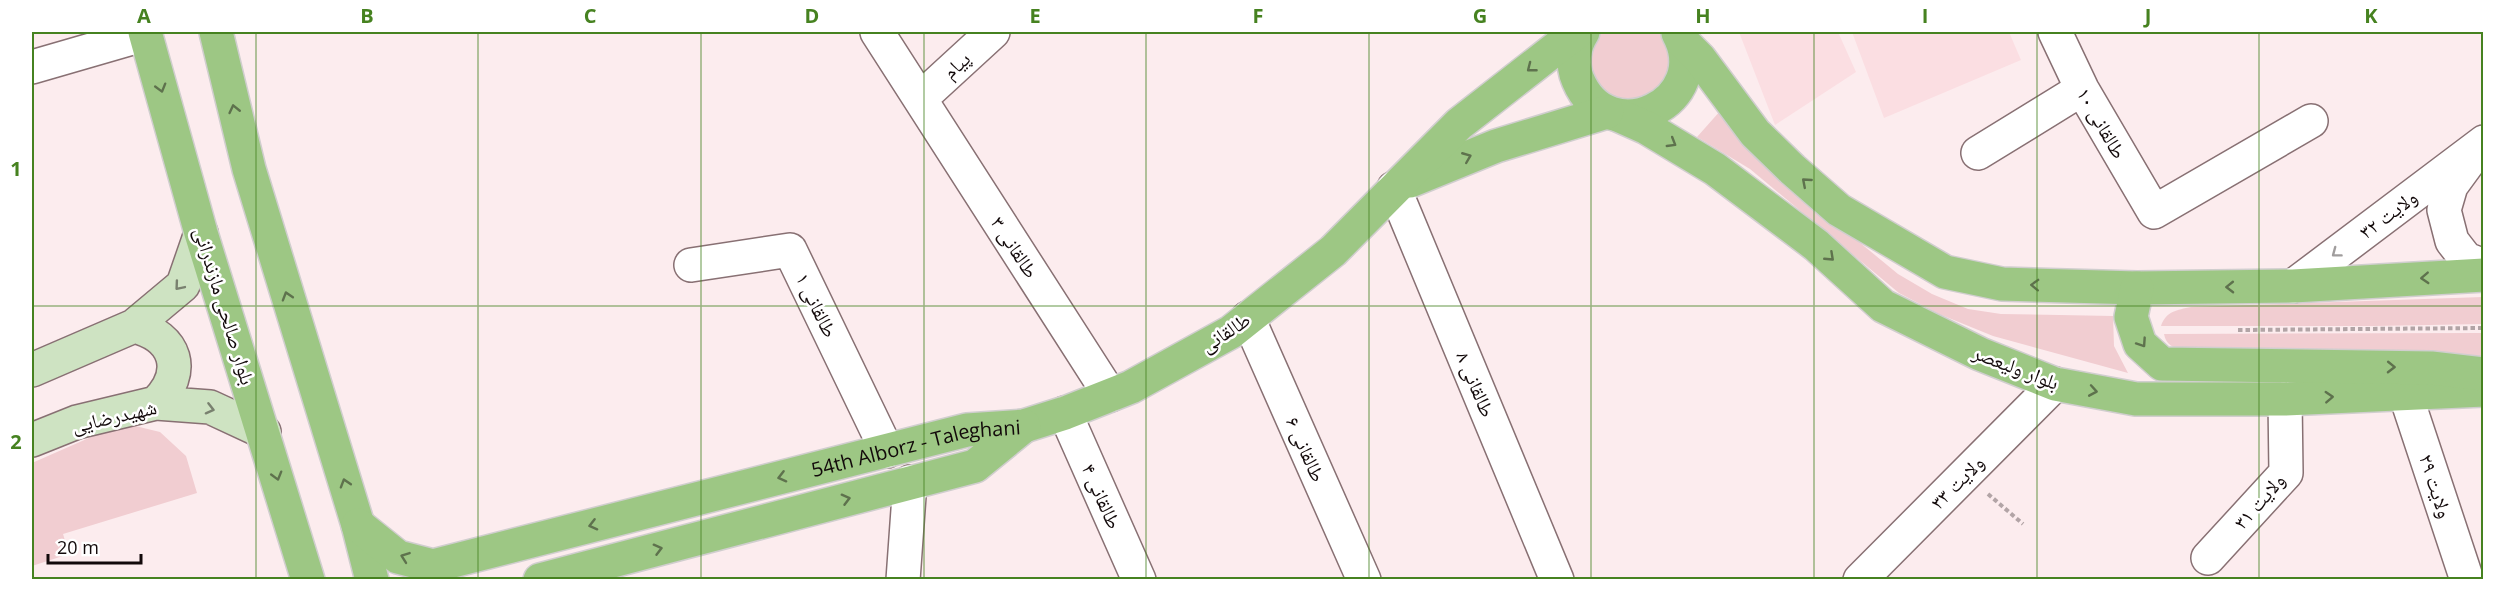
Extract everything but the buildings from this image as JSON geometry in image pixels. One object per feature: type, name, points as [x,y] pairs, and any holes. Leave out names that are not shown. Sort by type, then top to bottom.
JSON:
[{"type":"main road","points":[[216,32],[249,169],[358,525],[372,579]]},
{"type":"main road","name":"طالقانی","points":[[1024,426],[1065,413],[1131,387],[1231,332],[1333,251],[1459,124],[1577,32]]},
{"type":"main road","name":"بلوار ولیعصر","points":[[1583,32],[1574,57],[1575,74],[1582,90],[1593,103],[1647,128],[1715,169],[1816,245],[1883,306],[1980,354],[2055,384],[2136,399],[2285,399],[2484,390]]},
{"type":"main road","name":"بلوار صالحی مازندرانی","points":[[145,33],[201,233],[308,579]]},
{"type":"main road","points":[[1680,37],[1700,59],[1755,134],[1792,170],[1839,210],[1945,272],[2002,284],[2137,288],[2293,286],[2484,275]]},
{"type":"main road","name":"طالقانی","points":[[1394,188],[1496,146],[1614,114],[1639,116],[1658,110],[1673,97],[1683,80],[1686,61],[1680,37]]},
{"type":"main road","points":[[32,370],[134,326],[183,285],[201,233]]},
{"type":"main road","points":[[2137,288],[2131,317],[2140,344],[2162,364],[2431,368],[2484,374]]},
{"type":"main road","points":[[134,326],[152,330],[165,341],[173,357],[174,374],[168,391],[156,403]]},
{"type":"main road","name":"شهیدرضایی","points":[[32,440],[77,422],[156,403],[210,407],[264,432]]},
{"type":"main road","name":"54th Alborz - Taleghani","points":[[358,525],[398,557],[443,570],[967,430],[1024,426]]},
{"type":"main road","name":"54th Alborz - Taleghani","points":[[540,579],[975,466],[1024,426]]},
{"type":"street","name":"طالقانی ۳","points":[[877,32],[1110,395]]},
{"type":"street","name":"پیام","points":[[920,99],[993,32]]},
{"type":"street","name":"طالقانی ۱۰","points":[[2055,32],[2082,89],[2154,212],[2311,121]]},
{"type":"street","points":[[32,67],[145,33]]},
{"type":"street","points":[[1978,153],[2082,89]]},
{"type":"street","points":[[2484,143],[2451,186],[2444,210],[2452,241],[2466,259],[2484,266]]},
{"type":"street","name":"ولایت ۳۲","points":[[2293,286],[2484,143]]},
{"type":"street","name":"طالقانی ۸","points":[[1394,188],[1557,579]]},
{"type":"street","name":"طالقانی ۱","points":[[691,265],[790,250],[887,451]]},
{"type":"street","name":"طالقانی ۶","points":[[1248,318],[1364,579]]},
{"type":"street","name":"ولایت ٣۳","points":[[1860,579],[2055,384]]},
{"type":"street","name":"ولایت ٢٩","points":[[2405,393],[2467,579]]},
{"type":"street","name":"ولایت ۳۱","points":[[2208,558],[2286,473],[2285,399]]},
{"type":"street","name":"طالقانی ۴","points":[[1065,413],[1139,579]]},
{"type":"street","points":[[903,579],[910,482]]},
{"type":"path","points":[[2235,330],[2484,328]]},
{"type":"path","points":[[1964,475],[2023,524]]},
{"type":"shaded area","points":[[1601,32],[1659,32],[1667,44],[1670,57],[1665,85],[1642,102],[1609,98],[1588,67],[1594,39]]},
{"type":"shaded area","points":[[1739,32],[1838,32],[1856,72],[1775,125]]},
{"type":"shaded area","points":[[1852,32],[2009,32],[2021,60],[1884,118]]},
{"type":"shaded area","points":[[1721,110],[1802,195],[1898,274],[1932,294],[1968,309],[2001,314],[2113,316],[2114,346],[2128,373],[1993,336],[1939,314],[1899,293],[1750,169],[1697,137]]},
{"type":"shaded area","points":[[2483,297],[2483,324],[2161,326],[2169,314],[2191,307]]},
{"type":"shaded area","points":[[2483,333],[2483,363],[2183,349],[2170,345],[2164,334]]},
{"type":"shaded area","points":[[123,423],[160,432],[186,456],[197,493],[63,534],[69,554],[32,566],[32,463]]}]
